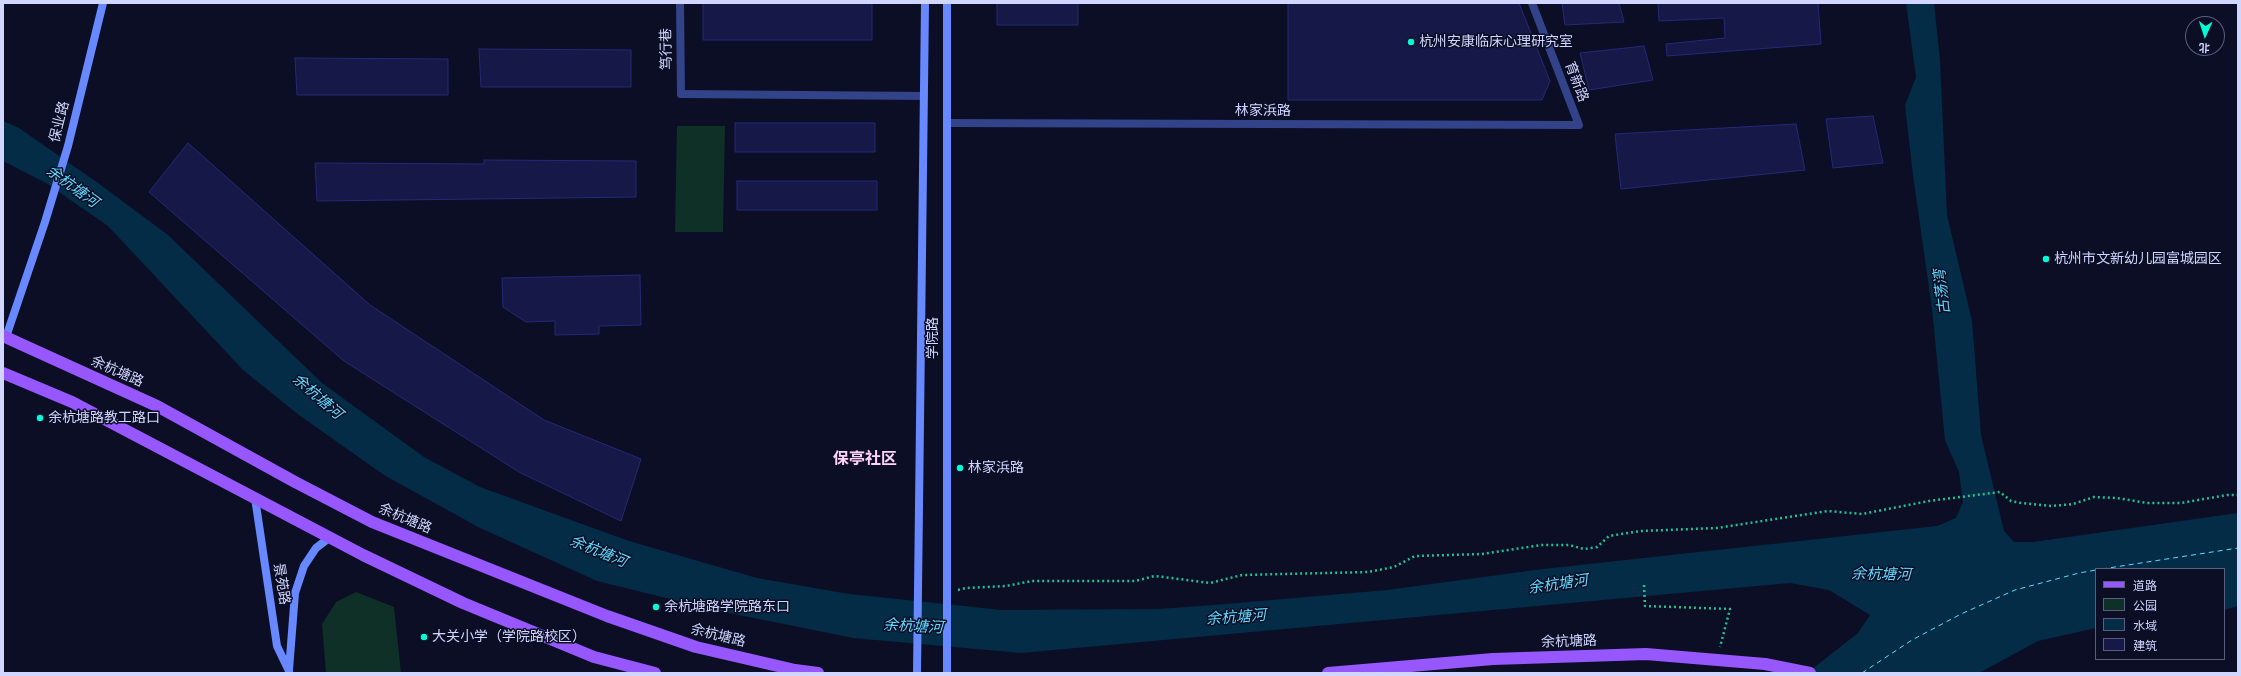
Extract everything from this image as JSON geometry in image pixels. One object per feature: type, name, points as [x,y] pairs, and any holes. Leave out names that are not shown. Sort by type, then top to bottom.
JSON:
[{"type":"main road","name":"保业路","points":[[4,337],[45,222],[68,146],[103,3]]},
{"type":"main road","name":"学院路","points":[[917,673],[925,3]]},
{"type":"main road","name":"学院路","points":[[946,673],[947,594],[945,468],[947,3]]},
{"type":"main road","name":"余杭塘路","points":[[4,337],[157,406],[294,482],[372,522],[600,613],[696,647],[795,670],[818,673]]},
{"type":"main road","points":[[3,373],[72,402],[329,538],[463,603],[594,656],[655,673]]},
{"type":"main road","name":"景苑路","points":[[255,498],[277,646],[289,672]]},
{"type":"main road","name":"景苑路","points":[[289,672],[295,593],[299,578],[302,570],[316,548],[329,538]]},
{"type":"main road","name":"余杭塘路","points":[[1328,673],[1493,660],[1646,654],[1766,664],[1810,673]]},
{"type":"street","name":"笃行巷","points":[[680,3],[681,94],[924,96]]},
{"type":"street","name":"育新路","points":[[1532,3],[1579,125]]},
{"type":"street","name":"林家浜路","points":[[947,123],[1579,125]]},
{"type":"path","points":[[947,594],[966,588],[1006,586],[1032,581],[1128,582],[1155,576],[1210,583],[1242,574],[1368,572],[1394,567],[1415,556],[1482,554],[1541,545],[1569,545],[1584,549],[1597,547],[1609,536],[1641,531],[1717,528],[1828,510],[1862,514],[1929,501],[2000,492],[2011,501],[2052,506],[2073,504],[2094,497],[2117,498],[2147,503],[2181,502],[2227,495],[2238,495]]},
{"type":"path","points":[[1644,585],[1645,606],[1730,609],[1718,652]]},
{"type":"green space","points":[[677,126],[725,126],[723,232],[675,232]]},
{"type":"green space","points":[[356,592],[394,607],[401,673],[326,673],[322,624],[336,602]]},
{"type":"water","points":[[1906,3],[1934,3],[1940,60],[1947,215],[1972,321],[1981,435],[2004,531],[2014,542],[2033,542],[2238,513],[2238,606],[2225,610],[2225,568],[2095,568],[2095,628],[2038,641],[1979,673],[1807,673],[1858,633],[1870,615],[1829,590],[1790,583],[1021,653],[853,638],[719,611],[597,581],[478,527],[384,475],[299,415],[243,370],[108,226],[46,183],[3,161],[3,121],[19,128],[98,183],[168,235],[322,383],[424,457],[480,487],[629,541],[757,578],[849,594],[1002,610],[1159,609],[1387,590],[1543,569],[1937,526],[1956,518],[1963,502],[1959,472],[1945,440],[1932,309],[1913,175],[1905,105],[1916,77]]},
{"type":"building","points":[[703,3],[872,3],[872,40],[703,40]]},
{"type":"building","points":[[997,3],[1078,3],[1078,25],[997,25]]},
{"type":"building","name":"杭州安康临床心理研究室","points":[[1288,3],[1519,3],[1550,81],[1542,100],[1288,100]]},
{"type":"building","points":[[1562,3],[1619,3],[1624,22],[1565,25]]},
{"type":"building","points":[[1658,3],[1818,3],[1821,44],[1667,56],[1666,44],[1725,38],[1724,18],[1659,21]]},
{"type":"building","points":[[1644,46],[1653,80],[1589,90],[1580,53]]},
{"type":"building","points":[[479,49],[631,50],[631,87],[481,87]]},
{"type":"building","points":[[295,58],[448,59],[448,95],[297,95]]},
{"type":"building","points":[[1873,116],[1883,163],[1833,168],[1826,119]]},
{"type":"building","points":[[735,123],[875,123],[875,152],[735,152]]},
{"type":"building","points":[[1796,124],[1805,170],[1621,189],[1615,134]]},
{"type":"building","points":[[188,143],[370,305],[544,420],[641,459],[621,521],[519,472],[344,361],[149,192]]},
{"type":"building","points":[[484,160],[636,161],[636,197],[317,201],[315,163],[484,164]]},
{"type":"building","points":[[737,181],[877,181],[877,210],[737,210]]},
{"type":"building","points":[[640,275],[641,325],[599,326],[599,334],[555,335],[555,321],[526,322],[503,307],[502,278]]},
{"type":"ferry route","points":[[2108,568],[2238,548]]},
{"type":"ferry route","points":[[1862,673],[1912,640],[1961,614],[2015,590],[2095,570]]},
{"type":"place","name":"杭州安康临床心理研究室","points":[[1411,42]]},
{"type":"place","name":"杭州市文新幼儿园富城园区","points":[[2046,259]]},
{"type":"place","name":"余杭塘路教工路口","points":[[40,418]]},
{"type":"place","name":"林家浜路","points":[[960,468]]},
{"type":"place","name":"余杭塘路学院路东口","points":[[656,607]]},
{"type":"place","name":"大关小学（学院路校区）","points":[[424,637]]},
{"type":"district","name":"保亭社区","points":[[865,460]]},
{"type":"water label","name":"余杭塘河","points":[[72,187]]},
{"type":"water label","name":"古荡湾","points":[[1943,292]]},
{"type":"water label","name":"余杭塘河","points":[[317,397]]},
{"type":"water label","name":"余杭塘河","points":[[598,552]]},
{"type":"water label","name":"余杭塘河","points":[[1881,575]]},
{"type":"water label","name":"余杭塘河","points":[[1558,585]]},
{"type":"water label","name":"余杭塘河","points":[[1236,618]]},
{"type":"water label","name":"余杭塘河","points":[[913,627]]}]
